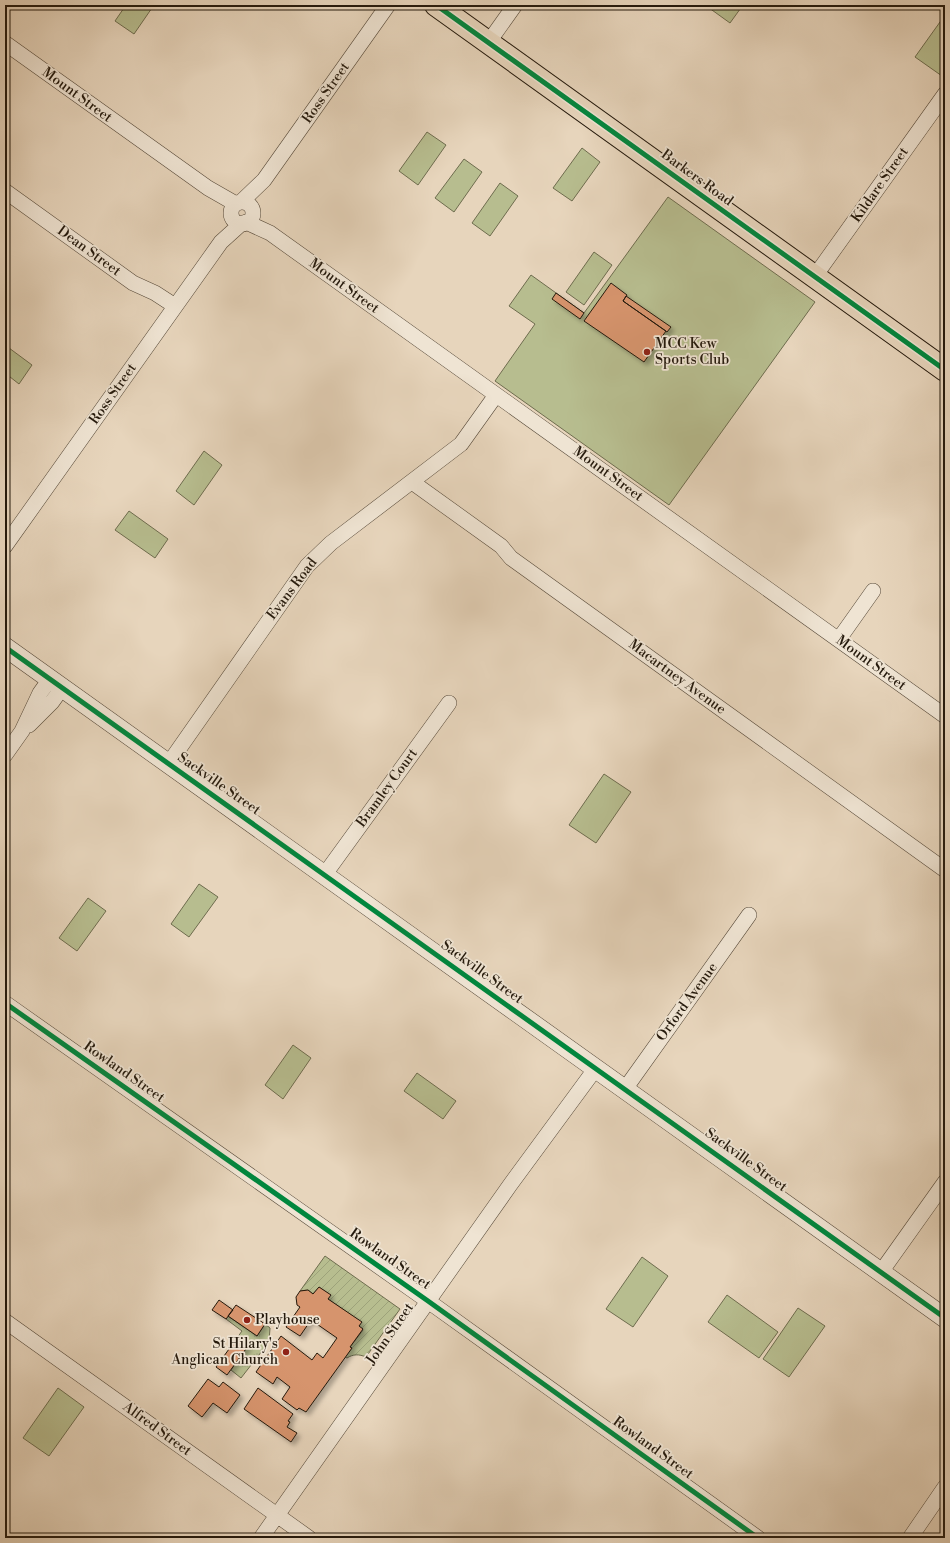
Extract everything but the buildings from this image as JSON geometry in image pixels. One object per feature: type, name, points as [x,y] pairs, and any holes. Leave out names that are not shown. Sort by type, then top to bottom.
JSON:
[{"type":"main road","name":"Barkers Road","points":[[436,5],[945,370]]},
{"type":"street","name":"Ross Street","points":[[5,546],[388,5]]},
{"type":"street","points":[[488,43],[515,5]]},
{"type":"street","name":"Mount Street","points":[[5,43],[945,716]]},
{"type":"street","name":"Kildare Street","points":[[815,276],[945,94]]},
{"type":"street","name":"Dean Street","points":[[5,191],[133,283],[155,293],[175,306]]},
{"type":"street","name":"Evans Road","points":[[169,763],[307,566],[331,543],[463,442],[496,395]]},
{"type":"street","name":"Macartney Avenue","points":[[412,482],[501,546],[511,558],[945,870]]},
{"type":"street","points":[[839,639],[873,591]]},
{"type":"street","name":"Sackville Street","points":[[5,647],[945,1318]]},
{"type":"street","points":[[5,755],[22,731],[52,702],[56,684]]},
{"type":"street","name":"Bramley Court","points":[[325,874],[449,702]]},
{"type":"street","name":"Orford Avenue","points":[[625,1089],[749,915]]},
{"type":"street","name":"Rowland Street","points":[[5,1003],[428,1301],[758,1538]]},
{"type":"street","name":"John Street","points":[[261,1538],[428,1301],[596,1068]]},
{"type":"street","points":[[881,1272],[945,1182]]},
{"type":"street","name":"Alfred Street","points":[[5,1321],[309,1538]]},
{"type":"street","points":[[910,1538],[945,1488]]},
{"type":"green space","points":[[126,5],[154,5],[134,34],[115,21]]},
{"type":"green space","points":[[705,5],[743,5],[730,23]]},
{"type":"green space","points":[[945,15],[945,72],[942,76],[915,57]]},
{"type":"green space","points":[[427,132],[446,145],[418,185],[399,171]]},
{"type":"green space","points":[[582,148],[600,162],[572,201],[553,188]]},
{"type":"green space","points":[[464,159],[482,172],[454,212],[435,198]]},
{"type":"green space","points":[[500,183],[518,196],[490,236],[472,223]]},
{"type":"green space","name":"MCC Kew Sports Club","points":[[668,197],[815,302],[669,505],[495,381],[535,324],[509,306],[531,275],[584,313]]},
{"type":"green space","points":[[594,252],[612,265],[584,305],[566,292]]},
{"type":"green space","points":[[5,345],[32,365],[19,384],[5,373]]},
{"type":"green space","points":[[204,451],[222,465],[194,505],[176,491]]},
{"type":"green space","points":[[129,511],[168,539],[155,558],[115,530]]},
{"type":"green space","points":[[604,774],[631,792],[596,843],[569,825]]},
{"type":"green space","points":[[199,884],[218,897],[189,937],[171,924]]},
{"type":"green space","points":[[88,898],[106,911],[77,951],[59,938]]},
{"type":"green space","points":[[293,1045],[311,1058],[283,1099],[265,1085]]},
{"type":"green space","points":[[417,1073],[456,1101],[443,1119],[404,1091]]},
{"type":"green space","points":[[325,1256],[400,1309],[366,1357],[356,1355],[347,1358],[345,1357],[352,1348],[350,1347],[363,1330],[359,1326],[361,1322],[328,1299],[330,1295],[319,1287],[313,1294],[308,1290],[300,1291]]},
{"type":"green space","points":[[642,1257],[668,1276],[633,1327],[606,1309]]},
{"type":"green space","points":[[727,1295],[778,1332],[759,1358],[708,1322]]},
{"type":"green space","points":[[798,1308],[825,1326],[789,1377],[763,1359]]},
{"type":"green space","points":[[228,1316],[257,1336],[265,1324],[270,1328],[269,1342],[241,1378],[231,1370],[248,1346],[237,1338],[242,1331],[226,1319]]},
{"type":"green space","points":[[58,1388],[84,1407],[49,1456],[23,1438]]},
{"type":"cycle path","points":[[436,5],[945,370]]},
{"type":"cycle path","points":[[5,647],[945,1318]]},
{"type":"cycle path","points":[[5,1003],[428,1301],[758,1538]]},
{"type":"place","name":"MCC Kew Sports Club","points":[[647,352]]},
{"type":"place","name":"Playhouse","points":[[247,1320]]},
{"type":"place","name":"St Hilary's Anglican Church","points":[[286,1352]]}]
